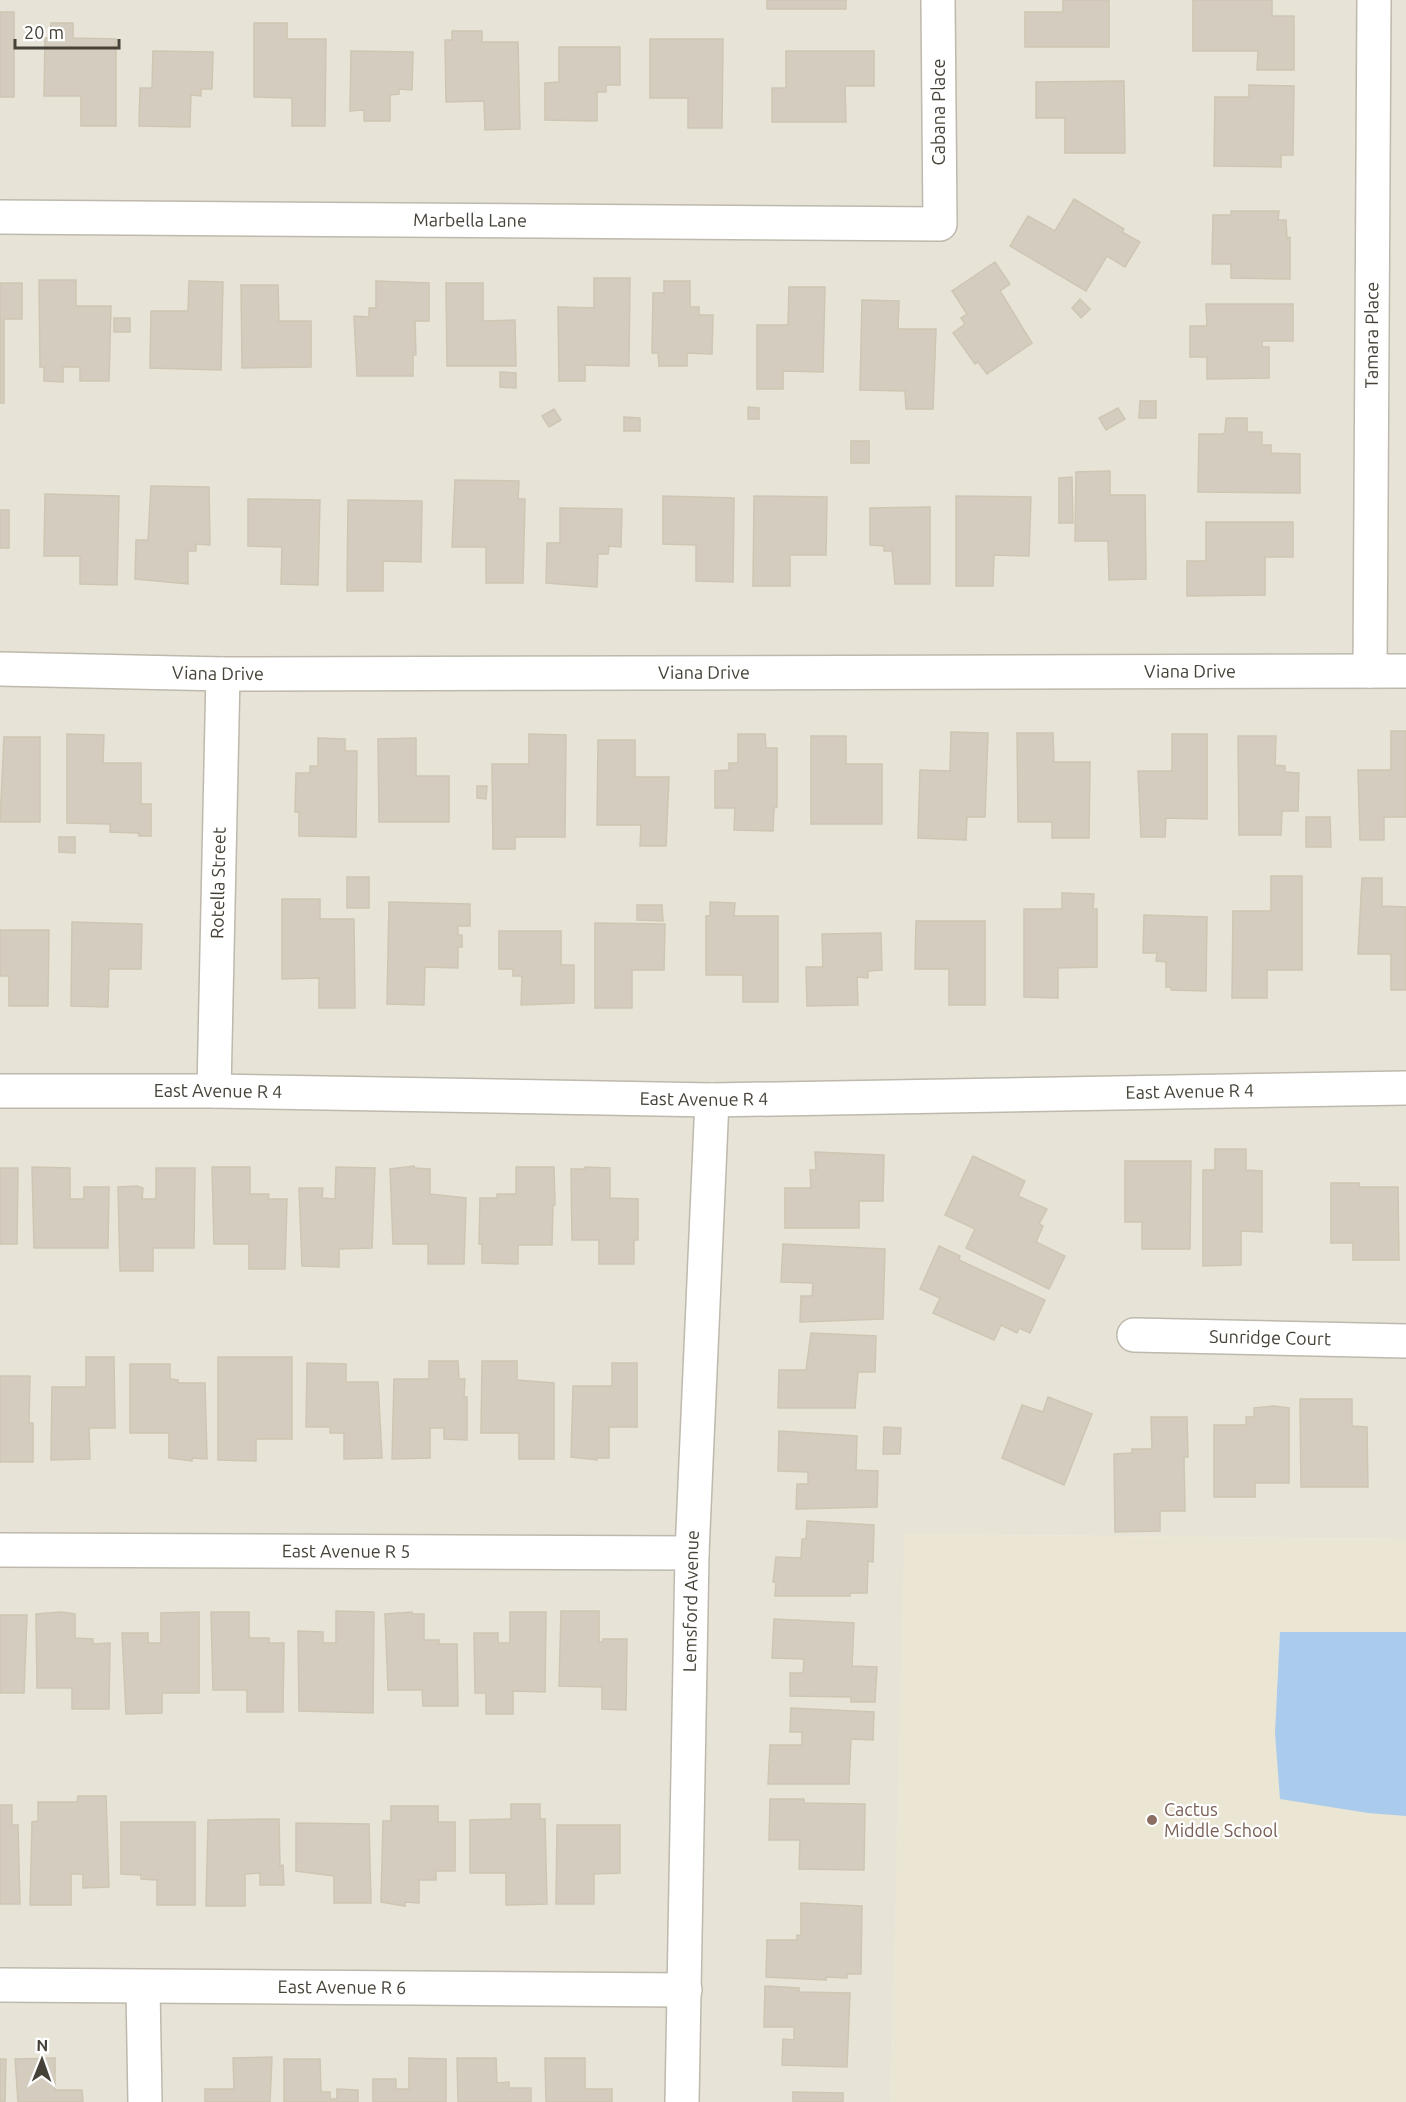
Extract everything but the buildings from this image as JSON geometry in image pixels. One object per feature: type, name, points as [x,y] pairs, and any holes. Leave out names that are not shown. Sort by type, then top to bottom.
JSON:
[{"type":"street","name":"Cabana Place","points":[[938,0],[940,224]]},
{"type":"street","name":"Tamara Place","points":[[1370,671],[1374,0]]},
{"type":"street","name":"Marbella Lane","points":[[0,217],[940,224]]},
{"type":"street","name":"Viana Drive","points":[[0,669],[223,674],[1406,671]]},
{"type":"street","name":"Rotella Street","points":[[214,1091],[223,674]]},
{"type":"street","name":"East Avenue R 4","points":[[0,1091],[214,1091],[712,1100],[1406,1088]]},
{"type":"street","name":"Lemsford Avenue","points":[[682,2102],[692,1553],[712,1100]]},
{"type":"street","name":"Sunridge Court","points":[[1134,1335],[1406,1341]]},
{"type":"street","name":"East Avenue R 5","points":[[0,1550],[692,1553]]},
{"type":"street","name":"East Avenue R 6","points":[[0,1985],[143,1988],[685,1990]]},
{"type":"street","points":[[143,1988],[145,2102]]},
{"type":"shaded area","points":[[0,0],[1406,0],[1406,1539],[905,1534],[891,2102],[0,2102]]},
{"type":"shaded area","name":"Cactus Middle School","points":[[904,1534],[1406,1539],[1406,2102],[891,2102]]},
{"type":"water","points":[[1280,1632],[1406,1632],[1406,1816],[1368,1813],[1280,1799],[1275,1733]]},
{"type":"place","name":"Cactus Middle School","points":[[1152,1820]]}]
